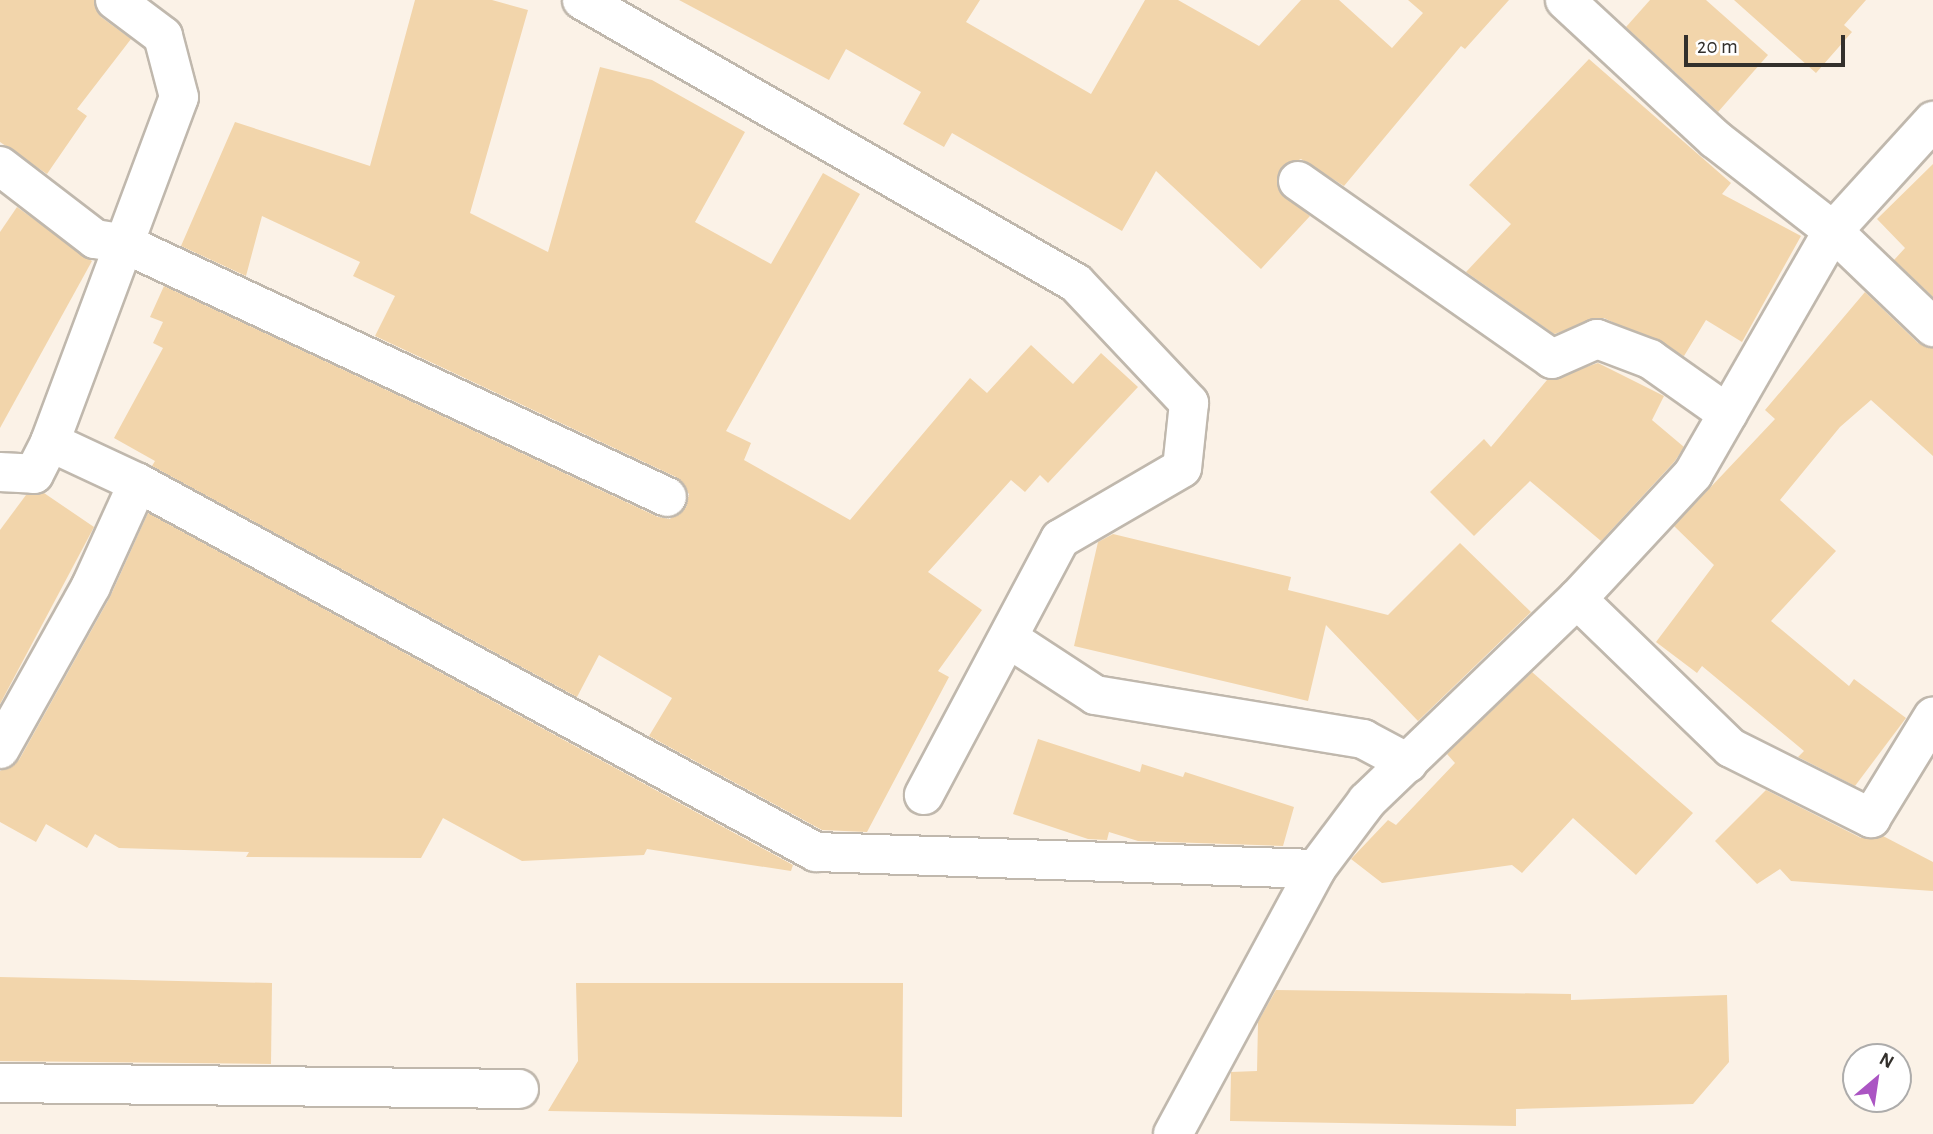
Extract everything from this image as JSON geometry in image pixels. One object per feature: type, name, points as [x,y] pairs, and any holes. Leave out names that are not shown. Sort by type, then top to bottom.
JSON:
[{"type":"street","points":[[0,472],[34,474],[50,442],[179,97],[163,36],[115,0]]},
{"type":"street","points":[[582,0],[1076,283],[1189,403],[1182,468],[1060,539],[924,795]]},
{"type":"street","points":[[1565,0],[1715,139],[1833,231],[1933,327]]},
{"type":"street","points":[[1173,1134],[1316,869],[1367,801],[1577,599],[1693,474],[1833,231],[1933,121]]},
{"type":"street","points":[[0,166],[95,239],[125,244],[667,497]]},
{"type":"street","points":[[1297,181],[1552,359],[1597,339],[1650,359],[1728,414]]},
{"type":"street","points":[[50,442],[138,483],[816,852],[1316,869]]},
{"type":"street","points":[[0,749],[91,586],[138,483]]},
{"type":"street","points":[[1577,599],[1731,748],[1871,818],[1933,717]]},
{"type":"street","points":[[1008,638],[1095,695],[1363,739],[1408,763]]},
{"type":"street","points":[[0,1083],[519,1088]]},
{"type":"building","points":[[0,0],[94,0],[101,17],[131,39],[77,109],[87,116],[47,174],[0,142]]},
{"type":"building","points":[[415,0],[492,0],[528,10],[470,213],[548,252],[600,67],[652,80],[745,132],[695,222],[771,264],[823,173],[860,194],[726,431],[751,443],[744,460],[850,520],[970,378],[987,393],[1031,345],[1073,384],[1101,353],[1138,387],[1048,483],[1040,475],[1025,492],[1011,480],[928,572],[982,610],[938,671],[949,677],[867,832],[822,830],[649,736],[672,698],[599,655],[577,697],[152,466],[155,461],[114,438],[163,348],[153,343],[163,322],[150,317],[164,286],[658,517],[670,519],[686,507],[689,494],[676,477],[375,336],[395,296],[353,276],[360,262],[262,216],[246,276],[181,246],[235,122],[370,166]]},
{"type":"building","points":[[679,0],[980,0],[966,22],[1091,94],[1145,0],[1178,0],[1259,46],[1301,0],[1339,0],[1392,48],[1423,13],[1408,0],[1509,0],[1465,49],[1461,46],[1344,186],[1301,159],[1281,168],[1279,191],[1310,216],[1261,269],[1156,171],[1122,231],[952,133],[944,147],[903,124],[921,92],[846,49],[829,80]]},
{"type":"building","points":[[1650,0],[1706,0],[1768,55],[1718,112],[1626,27]]},
{"type":"building","points":[[1734,0],[1866,0],[1844,25],[1852,32],[1816,73]]},
{"type":"building","points":[[1589,59],[1731,183],[1722,194],[1801,236],[1742,342],[1706,320],[1684,356],[1604,318],[1554,334],[1466,272],[1511,224],[1469,185]]},
{"type":"building","points":[[1933,164],[1933,297],[1894,260],[1905,248],[1877,219]]},
{"type":"building","points":[[17,207],[92,261],[0,428],[0,232]]},
{"type":"building","points":[[1865,292],[1918,343],[1933,348],[1933,456],[1871,400],[1840,427],[1780,500],[1836,551],[1771,621],[1849,686],[1854,679],[1906,718],[1855,786],[1798,757],[1804,751],[1702,666],[1697,673],[1656,642],[1714,565],[1674,526],[1775,419],[1765,410]]},
{"type":"building","points":[[1598,363],[1664,396],[1652,420],[1684,447],[1675,461],[1601,541],[1530,481],[1474,536],[1430,492],[1484,439],[1491,447],[1547,380]]},
{"type":"building","points":[[44,493],[94,527],[0,704],[0,530],[26,495]]},
{"type":"building","points":[[148,513],[793,865],[791,871],[647,849],[644,855],[522,861],[443,818],[421,858],[246,857],[249,852],[119,848],[95,834],[87,848],[46,824],[36,842],[0,822],[0,771],[19,760],[110,597]]},
{"type":"building","points":[[1113,534],[1291,577],[1288,590],[1388,615],[1460,543],[1531,612],[1418,721],[1326,625],[1308,701],[1074,646],[1098,542]]},
{"type":"building","points":[[1532,672],[1693,813],[1636,875],[1573,818],[1522,873],[1512,865],[1382,883],[1351,859],[1388,820],[1396,825],[1455,763],[1447,754]]},
{"type":"building","points":[[1038,739],[1140,772],[1142,764],[1183,777],[1185,772],[1294,807],[1283,846],[1138,841],[1109,832],[1107,840],[1088,839],[1013,814]]},
{"type":"building","points":[[1766,790],[1861,838],[1883,836],[1933,862],[1933,891],[1791,881],[1780,869],[1757,884],[1715,841]]},
{"type":"building","points":[[0,977],[272,983],[271,1064],[0,1061]]},
{"type":"building","points":[[576,983],[903,983],[902,1117],[548,1111],[578,1061]]},
{"type":"building","points":[[1276,990],[1571,994],[1571,1000],[1727,995],[1729,1062],[1693,1104],[1516,1109],[1516,1126],[1230,1121],[1231,1072],[1257,1071],[1258,1022]]}]
